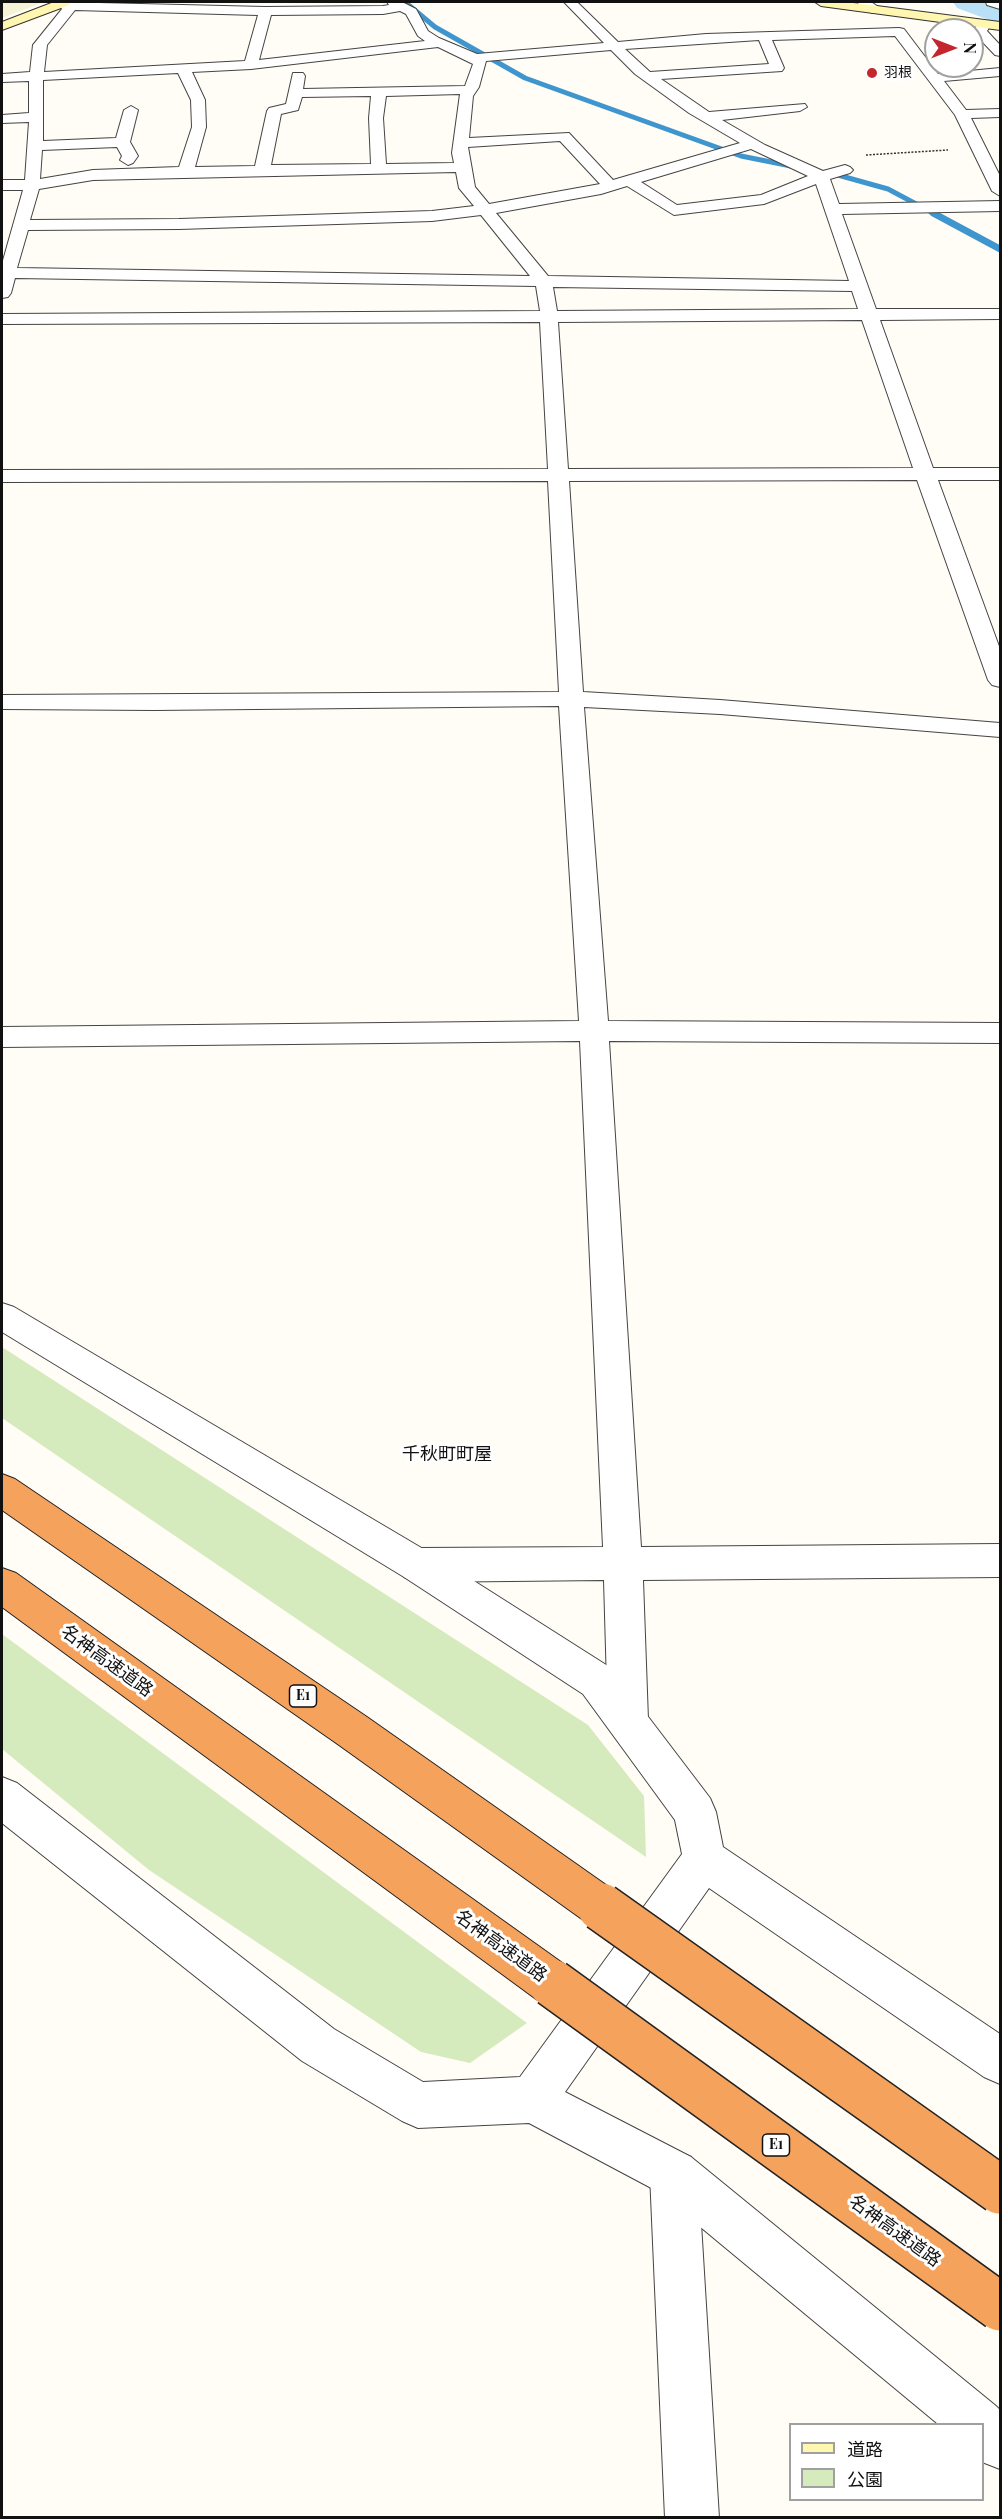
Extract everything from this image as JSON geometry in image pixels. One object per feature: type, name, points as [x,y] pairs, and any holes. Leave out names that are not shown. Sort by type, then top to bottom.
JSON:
[{"type":"highway","name":"E1","points":[[2,1490],[353,1731],[1000,2190]]},
{"type":"highway","name":"名神高速道路","points":[[2,1585],[1000,2307]]},
{"type":"main road","points":[[821,2],[926,18]]},
{"type":"main road","points":[[2,26],[64,3]]},
{"type":"main road","points":[[984,27],[1000,26]]},
{"type":"street","points":[[570,2],[647,76],[752,144],[821,176],[1000,680]]},
{"type":"street","points":[[862,2],[877,10]]},
{"type":"street","points":[[992,2],[1000,5]]},
{"type":"street","points":[[64,3],[265,11],[383,10],[397,4],[411,12],[423,33],[475,58],[480,63],[472,87],[466,96],[462,155],[467,188],[543,281],[549,318],[571,699],[594,1031],[623,1563],[628,1720]]},
{"type":"street","points":[[2,293],[32,185],[36,117],[32,88],[40,45],[69,9],[64,3]]},
{"type":"street","points":[[251,65],[265,11]]},
{"type":"street","points":[[984,28],[1000,36]]},
{"type":"street","points":[[475,58],[613,45],[899,32],[924,64]]},
{"type":"street","points":[[984,36],[1000,52]]},
{"type":"street","points":[[647,76],[777,68],[764,37]]},
{"type":"street","points":[[2,78],[32,88],[183,69],[251,65],[441,43]]},
{"type":"street","points":[[235,185],[254,171],[274,111],[293,107],[301,59]]},
{"type":"street","points":[[183,69],[198,100],[199,127],[185,172]]},
{"type":"street","points":[[984,73],[1000,72]]},
{"type":"street","points":[[935,78],[962,114],[1000,191]]},
{"type":"street","points":[[295,93],[469,90]]},
{"type":"street","points":[[379,92],[376,118],[379,169]]},
{"type":"street","points":[[707,117],[800,107]]},
{"type":"street","points":[[124,173],[130,156],[122,142],[131,110]]},
{"type":"street","points":[[962,114],[1000,113]]},
{"type":"street","points":[[2,119],[36,117]]},
{"type":"street","points":[[2,185],[32,185],[93,175],[124,173],[379,169],[564,136],[610,186]]},
{"type":"street","points":[[35,146],[122,142]]},
{"type":"street","points":[[20,225],[219,217],[432,216],[485,210],[610,186],[752,144]]},
{"type":"street","points":[[981,153],[1000,156]]},
{"type":"street","points":[[629,181],[674,210],[764,199],[821,176],[844,170]]},
{"type":"street","points":[[833,209],[1000,206]]},
{"type":"street","points":[[7,273],[861,286]]},
{"type":"street","points":[[2,319],[1000,314]]},
{"type":"street","points":[[2,477],[1000,474]]},
{"type":"street","points":[[2,702],[154,703],[571,699],[720,707],[1000,730]]},
{"type":"street","points":[[2,1036],[594,1031],[1000,1033]]},
{"type":"street","points":[[2,1316],[417,1566],[597,1682],[628,1720],[694,1812],[704,1859],[1000,2061]]},
{"type":"street","points":[[417,1566],[1000,1561]]},
{"type":"street","points":[[2,1797],[318,2045],[418,2105],[532,2100],[674,2174],[977,2423]]},
{"type":"street","points":[[532,2100],[704,1859]]},
{"type":"street","points":[[674,2174],[692,2517]]},
{"type":"street","points":[[984,2430],[1000,2443]]},
{"type":"path","points":[[844,170],[842,157],[929,151],[981,153]]},
{"type":"shaded area","points":[[2,2],[44,2],[2,18]]},
{"type":"green space","points":[[2,1347],[588,1725],[644,1796],[646,1857],[2,1418]]},
{"type":"green space","points":[[2,1634],[527,2023],[470,2063],[421,2052],[149,1870],[2,1749]]},
{"type":"waterway","points":[[405,2],[435,27],[525,78],[741,156],[801,168]]},
{"type":"waterway","points":[[967,2],[1000,16]]},
{"type":"waterway","points":[[827,172],[888,189],[935,214]]},
{"type":"waterway","points":[[933,213],[1000,249]]},
{"type":"place","name":"羽根","points":[[872,73]]},
{"type":"district","name":"千秋町町屋","points":[[447,1454]]}]
